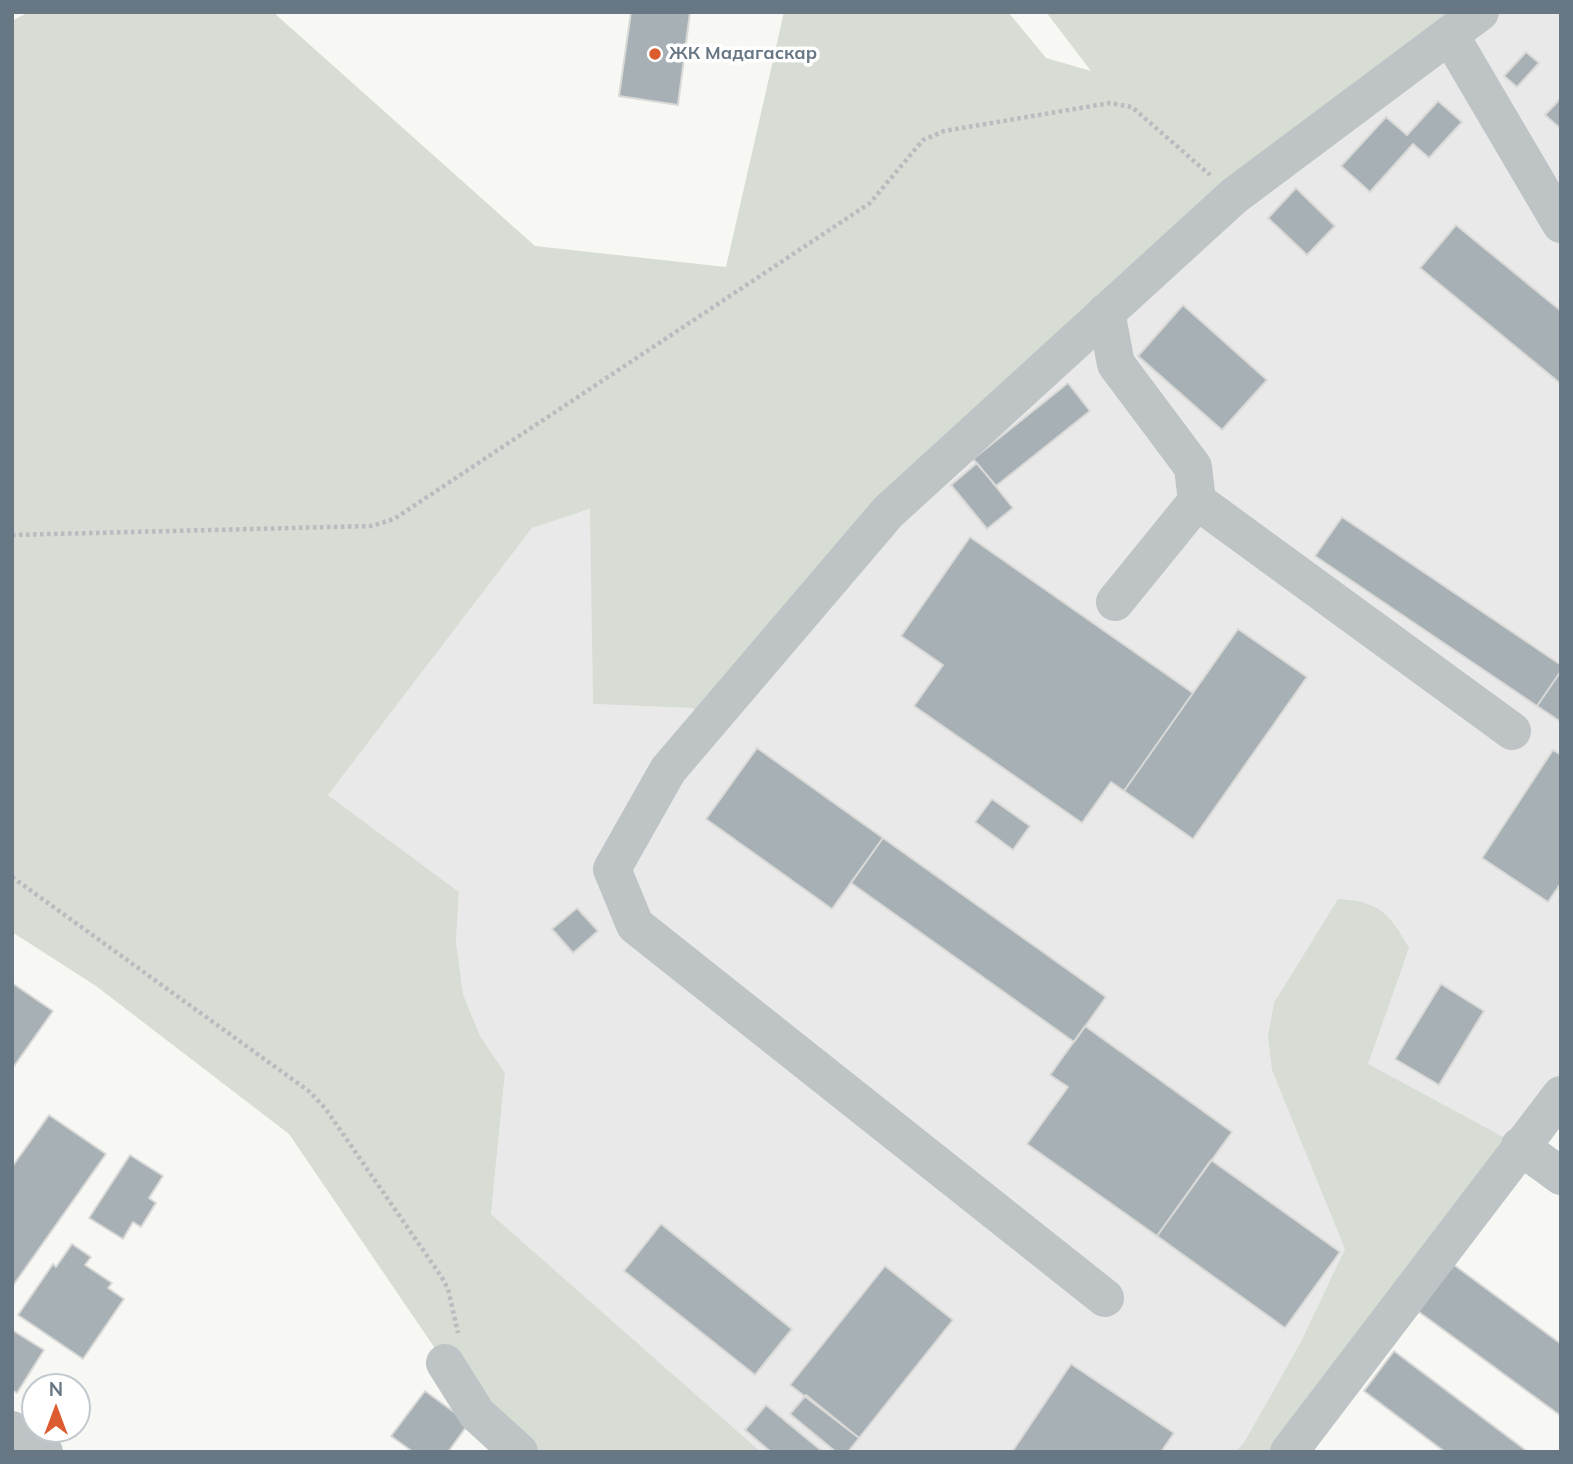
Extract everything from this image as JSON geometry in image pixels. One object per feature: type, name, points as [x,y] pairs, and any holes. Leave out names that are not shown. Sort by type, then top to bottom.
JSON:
[{"type":"street","points":[[1105,1298],[635,925],[612,869],[668,770],[888,512],[1234,196],[1451,37],[1480,12]]},
{"type":"street","points":[[1451,37],[1561,225]]},
{"type":"street","points":[[1106,312],[1116,364],[1193,467],[1197,501],[1115,602]]},
{"type":"street","points":[[1197,501],[1512,731]]},
{"type":"street","points":[[1299,1448],[1520,1146],[1561,1095]]},
{"type":"street","points":[[1520,1146],[1561,1176]]},
{"type":"street","points":[[452,1351],[477,1415],[519,1452]]},
{"type":"street","points":[[12,1430],[44,1452]]},
{"type":"path","points":[[12,535],[371,526],[394,520],[870,203],[923,139],[944,131],[1110,103],[1132,107],[1234,196]]},
{"type":"path","points":[[12,877],[310,1092],[325,1108],[448,1289],[452,1351]]},
{"type":"shaded area","points":[[29,12],[273,12],[535,246],[726,267],[784,12],[1008,12],[1046,58],[1091,71],[1046,12],[1480,12],[1106,312],[710,721],[692,708],[593,704],[590,509],[532,528],[328,795],[459,892],[456,942],[463,994],[480,1036],[505,1073],[491,1214],[761,1452],[519,1452],[445,1363],[289,1134],[96,986],[12,932],[12,21]]},
{"type":"shaded area","points":[[1480,12],[1561,12],[1561,1095],[1289,1452],[761,1452],[491,1214],[505,1073],[480,1036],[463,994],[456,942],[459,892],[328,795],[532,528],[591,509],[593,704],[693,708],[888,512]]},
{"type":"shaded area","points":[[1338,899],[1364,903],[1382,912],[1396,926],[1409,948],[1368,1064],[1520,1146],[1289,1452],[1235,1452],[1244,1443],[1301,1342],[1345,1249],[1272,1070],[1268,1036],[1274,1003]]},
{"type":"building","name":"ЖК Мадагаскар","points":[[631,12],[690,12],[678,105],[619,96]]},
{"type":"building","points":[[1526,52],[1539,63],[1517,87],[1504,76]]},
{"type":"building","points":[[1561,98],[1561,129],[1545,115]]},
{"type":"building","points":[[1438,101],[1462,122],[1429,158],[1413,144],[1370,192],[1341,166],[1386,117],[1407,135]]},
{"type":"building","points":[[1296,188],[1335,226],[1307,255],[1268,218]]},
{"type":"building","points":[[1456,225],[1561,311],[1561,384],[1420,268]]},
{"type":"building","points":[[1183,305],[1267,380],[1222,430],[1138,356]]},
{"type":"building","points":[[1068,383],[1090,411],[996,486],[973,459]]},
{"type":"building","points":[[977,463],[1013,508],[987,529],[951,485]]},
{"type":"building","points":[[1342,517],[1561,665],[1561,671],[1537,706],[1315,556]]},
{"type":"building","points":[[970,537],[1193,693],[1124,791],[1111,782],[1082,823],[914,706],[943,665],[901,636]]},
{"type":"building","points":[[1238,629],[1307,677],[1193,839],[1124,791]]},
{"type":"building","points":[[1561,671],[1561,722],[1537,706]]},
{"type":"building","points":[[757,748],[883,838],[832,909],[706,819]]},
{"type":"building","points":[[1553,750],[1561,755],[1561,883],[1548,902],[1482,858]]},
{"type":"building","points":[[992,799],[1030,826],[1013,850],[975,822]]},
{"type":"building","points":[[883,838],[1106,997],[1074,1042],[851,883]]},
{"type":"building","points":[[577,908],[598,931],[573,953],[552,929]]},
{"type":"building","points":[[12,983],[53,1011],[12,1069]]},
{"type":"building","points":[[1441,984],[1484,1011],[1439,1085],[1395,1059]]},
{"type":"building","points":[[1085,1026],[1232,1132],[1157,1236],[1027,1144],[1068,1087],[1050,1075]]},
{"type":"building","points":[[49,1115],[106,1154],[12,1287],[12,1167]]},
{"type":"building","points":[[130,1155],[163,1176],[149,1198],[156,1203],[141,1227],[133,1222],[123,1239],[89,1218]]},
{"type":"building","points":[[1211,1160],[1340,1252],[1285,1328],[1157,1236]]},
{"type":"building","points":[[661,1224],[792,1329],[755,1375],[624,1271]]},
{"type":"building","points":[[72,1244],[91,1257],[85,1265],[112,1283],[108,1288],[124,1299],[83,1359],[18,1315],[53,1264],[56,1267]]},
{"type":"building","points":[[1450,1262],[1561,1344],[1561,1416],[1415,1309]]},
{"type":"building","points":[[885,1266],[953,1320],[859,1438],[790,1385]]},
{"type":"building","points":[[12,1330],[44,1350],[30,1373],[21,1373],[21,1387],[17,1393],[12,1390]]},
{"type":"building","points":[[1394,1351],[1528,1452],[1445,1452],[1364,1391]]},
{"type":"building","points":[[1071,1364],[1174,1433],[1161,1452],[1012,1452]]},
{"type":"building","points":[[425,1391],[469,1423],[448,1452],[413,1452],[391,1436]]},
{"type":"building","points":[[806,1395],[859,1438],[848,1452],[836,1452],[790,1414]]},
{"type":"building","points":[[766,1405],[823,1452],[771,1452],[745,1430]]},
{"type":"place","name":"ЖК Мадагаскар","points":[[655,54]]}]
